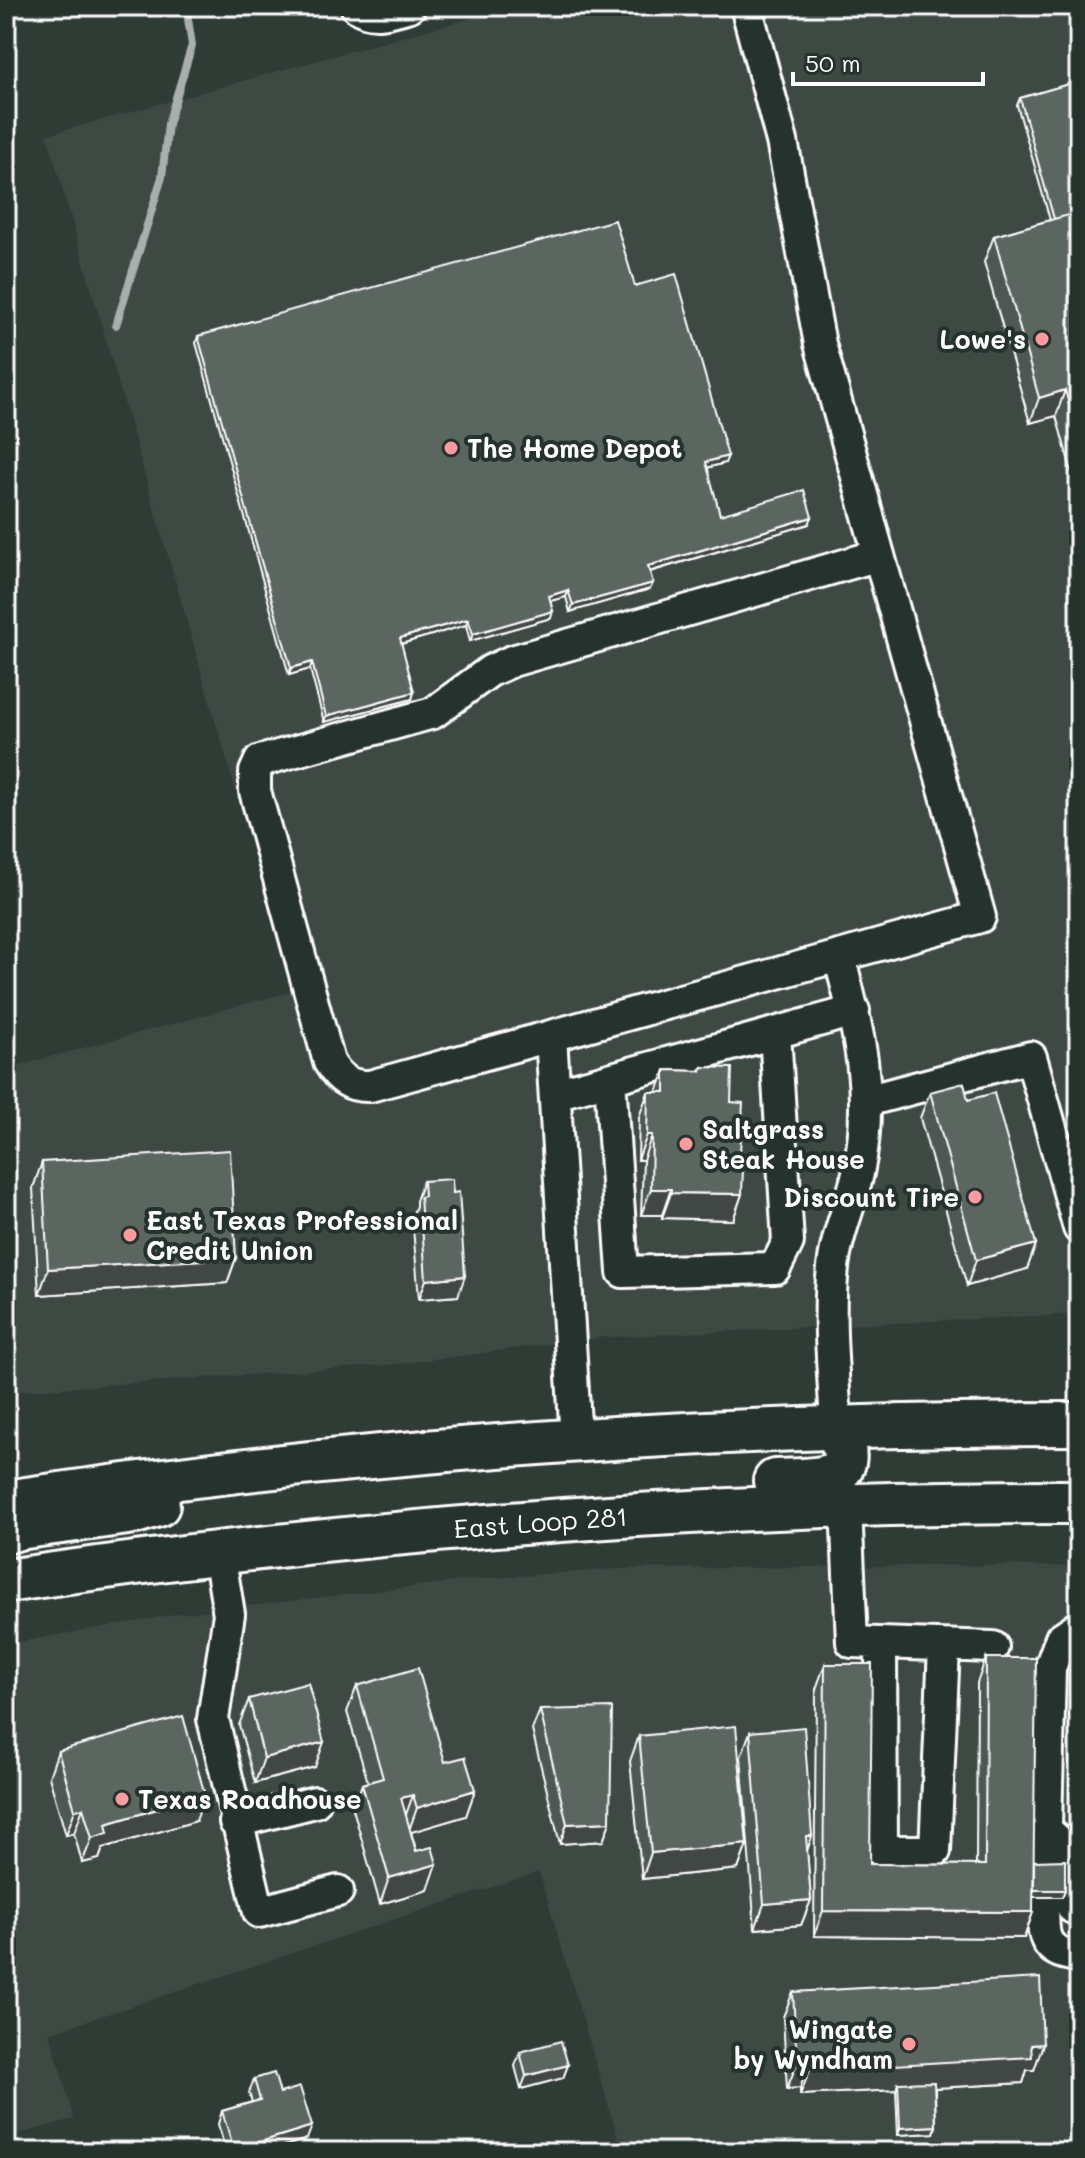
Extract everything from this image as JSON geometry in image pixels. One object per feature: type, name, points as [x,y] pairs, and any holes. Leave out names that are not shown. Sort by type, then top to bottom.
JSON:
[{"type":"highway","points":[[6,1502],[293,1463],[576,1440],[836,1427],[1079,1424]]},
{"type":"highway","points":[[570,1518],[757,1481],[829,1477],[839,1471],[845,1459],[845,1444],[836,1427]]},
{"type":"highway","points":[[6,1532],[135,1512],[293,1463]]},
{"type":"highway","name":"East Loop 281","points":[[6,1581],[219,1553],[570,1518],[846,1506],[1079,1502]]},
{"type":"lane","points":[[356,6],[367,13],[386,13],[410,6]]},
{"type":"lane","points":[[746,6],[782,141],[820,344],[879,555],[980,917],[370,1086],[351,1085],[337,1076],[329,1062],[255,791],[260,761],[433,713],[490,671],[512,661],[879,555]]},
{"type":"lane","points":[[836,1427],[830,1308],[833,1267],[857,1176],[866,1101],[863,1060],[854,1011],[839,956]]},
{"type":"lane","points":[[555,1094],[854,1011]]},
{"type":"lane","points":[[610,1079],[623,1272],[775,1268],[788,1242],[775,1033]]},
{"type":"lane","points":[[551,1036],[576,1440]]},
{"type":"lane","points":[[866,1101],[1031,1057],[1079,1228]]},
{"type":"lane","points":[[846,1506],[852,1642],[993,1647]]},
{"type":"lane","points":[[219,1553],[229,1614],[213,1719],[235,1822],[259,1912],[338,1891]]},
{"type":"lane","points":[[1079,1626],[1061,1638],[1050,1668],[1042,1927],[1048,1945],[1061,1955],[1079,1956]]},
{"type":"lane","points":[[881,1644],[882,1851],[935,1851],[944,1647]]},
{"type":"lane","points":[[235,1822],[315,1802]]},
{"type":"lane","points":[[1046,1830],[1074,1855],[1073,1908],[1079,1908]]},
{"type":"shaded area","points":[[514,6],[1079,6],[1079,1314],[606,1337],[388,1365],[6,1392],[6,1069],[293,991],[47,135]]},
{"type":"shaded area","points":[[1079,1567],[1079,2152],[622,2152],[539,1872],[50,2033],[74,2119],[6,2137],[6,1644],[178,1614],[478,1579],[615,1569]]},
{"type":"building","points":[[1079,81],[1079,212],[1054,219],[1020,98]]},
{"type":"building","name":"Lowe's","points":[[1079,212],[1079,439],[1065,390],[1039,398],[994,236]]},
{"type":"building","name":"The Home Depot","points":[[615,220],[635,286],[676,274],[728,456],[706,462],[720,515],[804,490],[812,517],[648,566],[653,583],[573,605],[568,590],[549,596],[553,611],[473,634],[468,619],[400,638],[414,692],[326,716],[312,662],[291,668],[198,336]]},
{"type":"building","name":"Saltgrass Steak House","points":[[702,1067],[732,1068],[731,1102],[743,1103],[739,1169],[743,1169],[742,1194],[671,1193],[671,1189],[651,1189],[652,1135],[647,1135],[648,1092],[665,1092],[665,1070],[701,1071]]},
{"type":"building","name":"Discount Tire","points":[[964,1083],[968,1100],[994,1093],[1036,1244],[976,1260],[930,1092]]},
{"type":"building","name":"East Texas Professional Credit Union","points":[[230,1150],[236,1258],[48,1269],[42,1162]]},
{"type":"building","points":[[452,1179],[453,1193],[459,1192],[465,1276],[426,1280],[420,1197],[424,1196],[423,1181]]},
{"type":"building","points":[[986,1658],[1036,1658],[1033,1912],[823,1911],[825,1664],[872,1664],[870,1864],[985,1865]]},
{"type":"building","points":[[418,1668],[445,1762],[465,1757],[475,1790],[417,1808],[413,1795],[401,1798],[416,1851],[432,1847],[437,1864],[389,1878],[362,1784],[383,1778],[357,1686]]},
{"type":"building","points":[[308,1683],[324,1742],[264,1758],[249,1699]]},
{"type":"building","points":[[612,1708],[610,1822],[567,1824],[540,1710]]},
{"type":"building","name":"Texas Roadhouse","points":[[183,1716],[205,1795],[106,1824],[108,1833],[92,1838],[83,1808],[75,1810],[58,1751]]},
{"type":"building","points":[[736,1726],[747,1844],[651,1853],[639,1736]]},
{"type":"building","points":[[804,1727],[812,1836],[806,1836],[811,1900],[764,1904],[750,1732]]},
{"type":"building","points":[[1065,1860],[1065,1890],[1034,1890],[1034,1861]]},
{"type":"building","name":"Wingate by Wyndham","points":[[1040,1978],[1043,2044],[1031,2045],[1032,2057],[810,2070],[809,2062],[797,2063],[793,1992]]},
{"type":"building","points":[[561,2041],[568,2065],[526,2076],[520,2052]]},
{"type":"building","points":[[274,2073],[280,2093],[300,2087],[312,2126],[234,2150],[222,2111],[260,2100],[254,2079]]},
{"type":"building","points":[[934,2082],[936,2126],[900,2128],[898,2083]]},
{"type":"waterway","points":[[116,325],[162,177],[168,124],[192,45],[186,6]]},
{"type":"place","name":"Lowe's","points":[[1042,339]]},
{"type":"place","name":"The Home Depot","points":[[451,448]]},
{"type":"place","name":"Saltgrass Steak House","points":[[686,1144]]},
{"type":"place","name":"Discount Tire","points":[[975,1197]]},
{"type":"place","name":"East Texas Professional Credit Union","points":[[130,1235]]},
{"type":"place","name":"Texas Roadhouse","points":[[122,1799]]},
{"type":"place","name":"Wingate by Wyndham","points":[[909,2044]]}]
